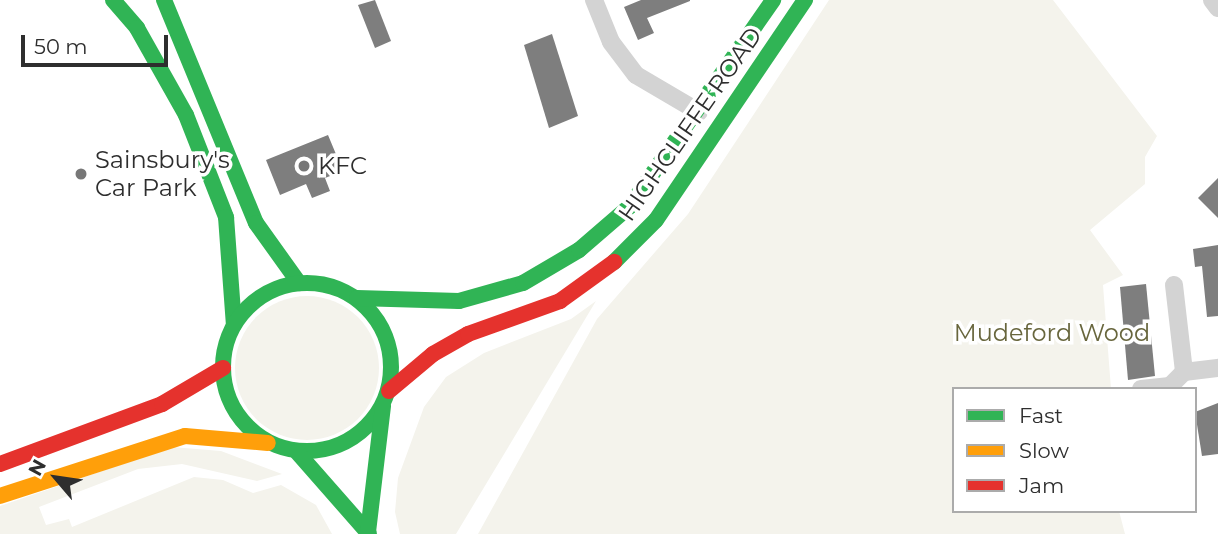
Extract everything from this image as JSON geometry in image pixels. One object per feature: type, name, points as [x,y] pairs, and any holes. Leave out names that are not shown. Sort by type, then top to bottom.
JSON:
[{"type":"main road","points":[[113,0],[137,28],[186,115],[226,217],[234,325],[223,368],[235,412],[268,443]]},
{"type":"main road","points":[[164,0],[256,223],[299,283]]},
{"type":"main road","name":"HIGHCLIFFE ROAD","points":[[357,298],[459,301],[523,283],[579,250],[630,206],[699,112],[773,0]]},
{"type":"main road","name":"HIGHCLIFFE ROAD","points":[[386,398],[433,354],[468,334],[560,301],[609,267],[656,220],[805,0]]},
{"type":"main road","points":[[234,325],[273,290],[299,283],[319,283],[357,298],[388,340],[386,398],[368,533]]},
{"type":"main road","points":[[0,464],[162,404],[223,368]]},
{"type":"main road","points":[[0,496],[185,436],[268,443],[297,452],[347,442],[386,398]]},
{"type":"main road","points":[[297,452],[368,533]]},
{"type":"street","points":[[594,0],[611,42],[636,75],[699,112]]},
{"type":"street","points":[[1212,0],[1218,8]]},
{"type":"street","points":[[1174,285],[1184,372]]},
{"type":"street","points":[[1160,387],[1170,386],[1184,372],[1218,368]]},
{"type":"green space","name":"Mudeford Wood","points":[[829,0],[1053,0],[1157,136],[1145,157],[1145,184],[1090,230],[1123,275],[1103,285],[1111,387],[952,387],[952,513],[1120,513],[1125,534],[478,534],[597,319],[688,214]]},
{"type":"green space","points":[[307,296],[334,302],[358,317],[373,341],[379,368],[373,395],[358,419],[334,434],[307,440],[280,434],[256,419],[241,395],[235,368],[241,341],[256,317],[280,302]]},
{"type":"green space","points":[[596,301],[456,534],[400,534],[395,512],[398,478],[424,407],[446,377],[484,353],[571,319]]},
{"type":"green space","points":[[172,447],[221,451],[282,474],[257,481],[182,464],[138,469],[39,507],[46,525],[69,519],[72,527],[194,477],[223,480],[253,493],[281,485],[316,505],[332,534],[0,534],[0,506]]},
{"type":"building","points":[[375,0],[391,41],[375,48],[358,5]]},
{"type":"building","points":[[641,0],[690,1],[647,18],[654,33],[638,40],[624,7]]},
{"type":"building","points":[[552,34],[578,116],[549,128],[524,45]]},
{"type":"building","name":"KFC","points":[[328,135],[343,171],[325,178],[330,191],[312,198],[306,184],[280,195],[266,160]]},
{"type":"building","points":[[1218,178],[1218,218],[1198,198]]},
{"type":"building","points":[[1218,245],[1218,316],[1207,317],[1202,266],[1195,267],[1193,249]]},
{"type":"building","points":[[1146,284],[1155,376],[1128,380],[1120,287]]},
{"type":"building","points":[[1218,403],[1218,454],[1202,456],[1197,411]]},
{"type":"traffic: fast","points":[[113,0],[137,28],[186,115],[226,217],[234,325]]},
{"type":"traffic: fast","points":[[164,0],[256,223],[299,283]]},
{"type":"traffic: fast","points":[[357,298],[459,301],[523,283],[579,250],[630,206],[773,0]]},
{"type":"traffic: fast","points":[[614,262],[656,220],[805,0]]},
{"type":"traffic: fast","points":[[307,283],[339,289],[367,307],[385,335],[391,367],[385,399],[367,427],[339,445],[307,451],[275,445],[247,427],[229,399],[223,367],[229,335],[247,307],[275,289],[307,283]]},
{"type":"traffic: fast","points":[[368,532],[383,406]]},
{"type":"traffic: fast","points":[[297,452],[369,534]]},
{"type":"traffic: slow","points":[[0,496],[185,436],[268,443]]},
{"type":"traffic: jam","points":[[389,391],[433,354],[468,334],[560,301],[614,262]]},
{"type":"traffic: jam","points":[[0,464],[162,404],[223,368]]},
{"type":"place","name":"KFC","points":[[304,166]]},
{"type":"place","name":"Sainsbury's Car Park","points":[[81,174]]}]
